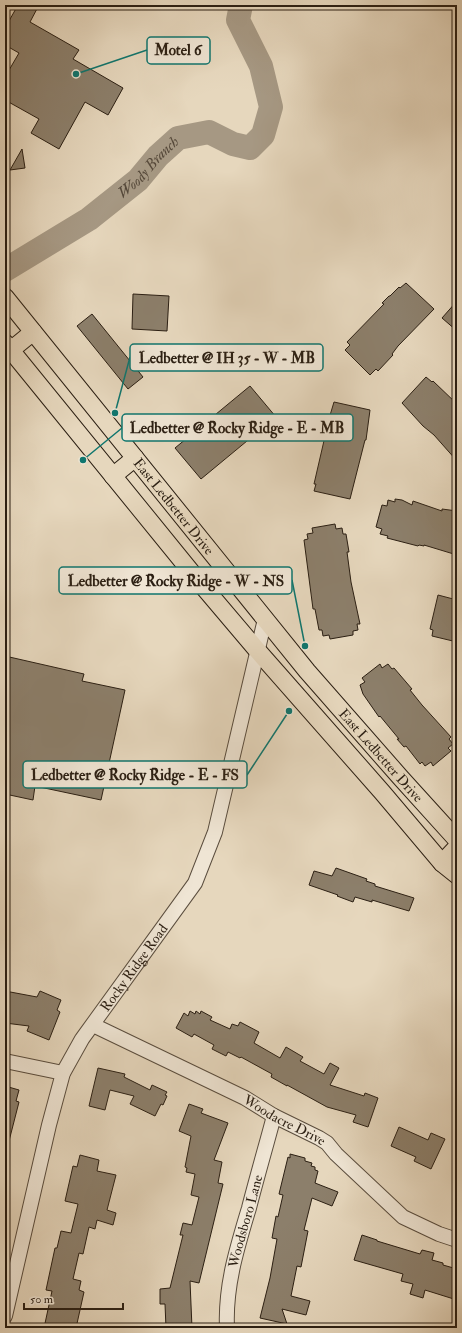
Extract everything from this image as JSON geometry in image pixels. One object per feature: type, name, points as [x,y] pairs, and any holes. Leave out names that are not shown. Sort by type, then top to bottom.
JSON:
[{"type":"main road","name":"East Ledbetter Drive","points":[[6,299],[324,690],[457,840]]},
{"type":"main road","points":[[8,347],[33,332]]},
{"type":"main road","name":"East Ledbetter Drive","points":[[8,347],[201,584],[257,650],[442,862],[457,875]]},
{"type":"main road","points":[[113,476],[135,458]]},
{"type":"main road","points":[[442,862],[457,847]]},
{"type":"street","name":"Rocky Ridge Road","points":[[5,1316],[62,1073],[82,1040],[195,883],[215,832],[265,619]]},
{"type":"street","name":"Woodacre Drive","points":[[94,1025],[245,1098],[274,1116],[319,1138],[327,1143],[336,1154],[403,1217],[439,1234],[457,1240]]},
{"type":"street","points":[[5,1061],[62,1073]]},
{"type":"street","name":"Woodsboro Lane","points":[[226,1328],[228,1285],[236,1251],[274,1116]]},
{"type":"building","points":[[18,5],[39,5],[30,22],[79,50],[73,59],[123,88],[108,115],[85,102],[59,149],[31,133],[39,119],[5,100],[5,77],[19,53],[5,45],[5,28]]},
{"type":"building","points":[[22,149],[25,168],[10,170]]},
{"type":"building","points":[[406,283],[434,309],[398,346],[392,354],[393,355],[378,371],[376,369],[370,375],[345,350],[350,345],[347,342],[384,304],[382,303],[389,296]]},
{"type":"building","points":[[133,294],[169,296],[167,331],[132,329]]},
{"type":"building","points":[[457,301],[457,331],[442,318]]},
{"type":"building","points":[[92,314],[143,377],[128,389],[77,326]]},
{"type":"building","points":[[426,377],[432,382],[433,381],[457,404],[457,461],[434,435],[423,426],[402,403]]},
{"type":"building","points":[[250,386],[276,417],[201,479],[175,448]]},
{"type":"building","points":[[334,402],[370,410],[366,440],[350,499],[314,491],[316,484],[314,484],[326,432],[324,432],[326,422],[328,422]]},
{"type":"building","points":[[395,499],[402,500],[412,505],[413,501],[442,511],[442,509],[457,511],[457,555],[424,545],[418,546],[387,538],[388,536],[380,534],[382,529],[376,527],[382,505],[387,506],[388,500],[395,502]]},
{"type":"building","points":[[335,524],[336,529],[342,528],[343,534],[346,534],[351,582],[360,624],[357,624],[358,630],[353,631],[353,635],[330,639],[329,635],[323,636],[322,630],[319,630],[315,609],[313,609],[304,540],[308,539],[307,534],[313,533],[312,528]]},
{"type":"building","points":[[438,595],[457,600],[457,642],[432,636],[433,630],[430,629]]},
{"type":"building","points":[[5,656],[84,674],[82,681],[125,690],[101,800],[35,786],[33,800],[5,794]]},
{"type":"building","points":[[380,664],[382,668],[388,664],[392,669],[394,668],[412,689],[410,690],[422,705],[451,737],[449,739],[453,744],[448,748],[451,751],[433,766],[431,762],[425,766],[422,762],[420,764],[406,746],[404,747],[397,739],[399,739],[380,716],[379,717],[363,694],[360,685],[365,682],[362,678]]},
{"type":"building","points":[[336,868],[367,879],[366,881],[375,884],[375,886],[414,898],[409,911],[372,900],[372,902],[355,897],[353,902],[309,885],[314,871],[332,876]]},
{"type":"building","points":[[5,991],[37,997],[40,991],[61,1000],[57,1010],[60,1012],[49,1040],[27,1031],[29,1026],[5,1023]]},
{"type":"building","points":[[190,1011],[195,1014],[196,1011],[200,1014],[201,1011],[212,1017],[210,1020],[230,1029],[232,1024],[238,1026],[240,1022],[259,1032],[254,1043],[280,1058],[286,1047],[303,1057],[300,1061],[324,1074],[330,1063],[339,1068],[330,1085],[364,1096],[365,1093],[378,1098],[368,1127],[353,1122],[356,1115],[327,1107],[271,1077],[272,1074],[241,1057],[240,1058],[228,1052],[226,1056],[212,1049],[214,1045],[194,1034],[192,1037],[176,1028],[184,1013],[188,1016]]},
{"type":"building","points":[[98,1068],[125,1074],[124,1077],[150,1090],[152,1085],[167,1092],[163,1105],[161,1104],[155,1116],[130,1104],[134,1096],[110,1090],[105,1110],[89,1106]]},
{"type":"building","points":[[5,1086],[19,1090],[16,1101],[19,1102],[9,1141],[5,1141]]},
{"type":"building","points":[[189,1104],[203,1109],[201,1113],[228,1123],[214,1160],[222,1162],[218,1183],[223,1184],[199,1283],[190,1281],[192,1328],[166,1328],[165,1304],[160,1304],[160,1289],[170,1288],[183,1235],[180,1235],[183,1223],[192,1225],[199,1197],[191,1195],[195,1174],[186,1172],[187,1168],[185,1167],[191,1136],[179,1131]]},
{"type":"building","points":[[399,1127],[428,1140],[431,1133],[445,1139],[431,1169],[414,1161],[416,1157],[391,1146]]},
{"type":"building","points":[[290,1154],[305,1158],[305,1161],[312,1163],[311,1166],[315,1167],[315,1170],[318,1171],[315,1183],[338,1192],[332,1206],[312,1198],[304,1230],[308,1231],[301,1267],[297,1266],[291,1296],[310,1301],[306,1315],[282,1309],[287,1324],[260,1318],[270,1278],[277,1239],[272,1238],[276,1216],[278,1217],[283,1195],[279,1194]]},
{"type":"building","points":[[80,1155],[99,1160],[97,1171],[116,1175],[107,1210],[116,1213],[113,1225],[97,1220],[95,1229],[89,1227],[83,1254],[79,1253],[73,1279],[81,1281],[79,1290],[84,1292],[76,1328],[44,1328],[52,1291],[46,1290],[55,1248],[57,1248],[61,1231],[71,1233],[78,1204],[65,1201],[73,1166],[77,1167]]},
{"type":"building","points":[[362,1235],[420,1254],[422,1250],[434,1253],[432,1260],[457,1269],[457,1300],[425,1290],[423,1298],[410,1294],[413,1284],[401,1281],[403,1274],[354,1260]]},
{"type":"waterway","name":"Woody Branch","points":[[5,270],[89,219],[138,180],[158,156],[178,138],[209,132],[233,144],[250,148],[263,135],[271,107],[261,66],[238,20],[241,5]]},
{"type":"place","name":"Motel 6","points":[[76,74]]},
{"type":"place","name":"Ledbetter @ IH 35 - W - MB","points":[[115,413]]},
{"type":"place","name":"Ledbetter @ Rocky Ridge - E - MB","points":[[83,460]]},
{"type":"place","name":"Ledbetter @ Rocky Ridge - W - NS","points":[[305,646]]},
{"type":"place","name":"Ledbetter @ Rocky Ridge - E - FS","points":[[289,711]]}]
